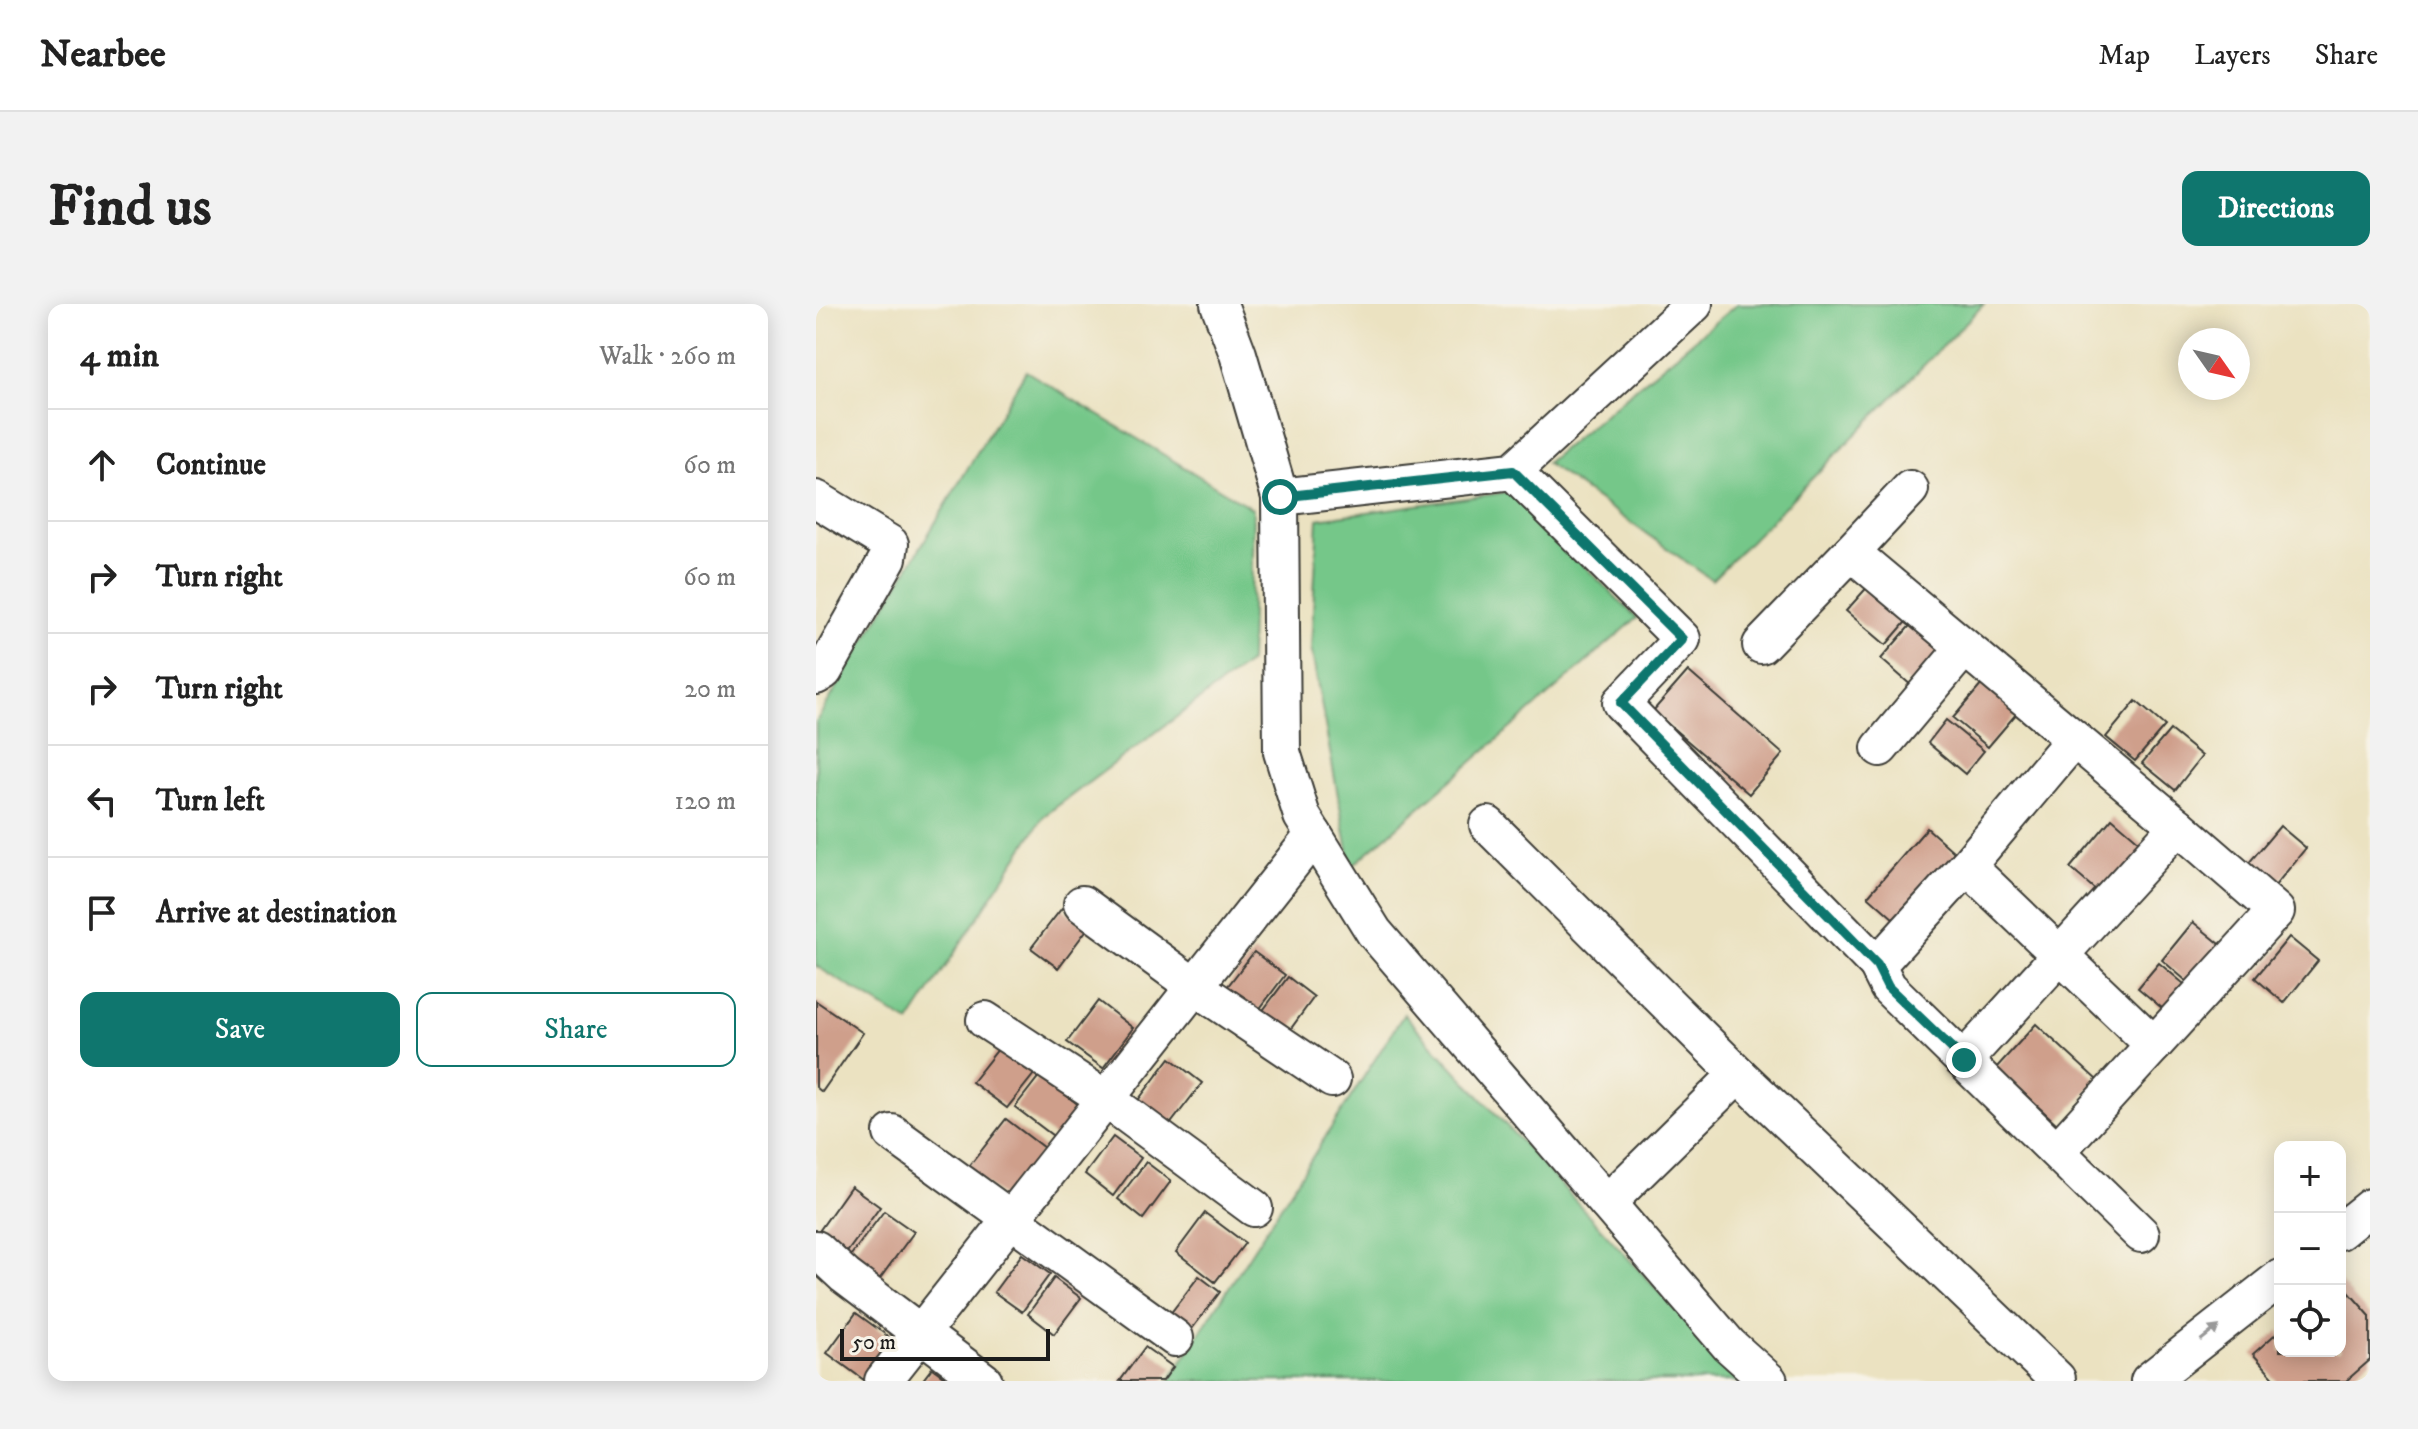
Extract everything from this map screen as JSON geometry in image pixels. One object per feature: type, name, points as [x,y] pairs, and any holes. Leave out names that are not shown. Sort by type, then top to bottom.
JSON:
[{"type":"street","points":[[1219,304],[1238,354],[1280,497],[1282,752],[1302,816],[1374,932],[1729,1345],[1769,1381]]},
{"type":"street","points":[[1280,497],[1513,471],[1694,304]]},
{"type":"street","points":[[1513,471],[1682,639],[1621,703],[1877,965],[1888,987],[2141,1234]]},
{"type":"street","points":[[1761,645],[1910,489]]},
{"type":"street","points":[[816,499],[890,544],[888,558],[832,659],[816,676]]},
{"type":"street","points":[[1851,552],[2276,911],[2057,1151]]},
{"type":"street","points":[[1880,748],[1964,648]]},
{"type":"street","points":[[1877,965],[1967,866],[2074,739]]},
{"type":"street","points":[[1488,825],[1738,1074],[2057,1379]]},
{"type":"street","points":[[1964,1060],[2178,826]]},
{"type":"street","points":[[883,1381],[1314,835]]},
{"type":"street","points":[[1967,866],[2154,1045]]},
{"type":"street","points":[[1082,904],[1194,986],[1332,1079]]},
{"type":"street","points":[[985,1020],[1106,1099],[1254,1208]]},
{"type":"street","points":[[1607,1203],[1738,1074]]},
{"type":"street","points":[[892,1133],[1175,1338]]},
{"type":"street","points":[[2346,1226],[2370,1207]]},
{"type":"street","points":[[816,1249],[845,1276],[984,1381]]},
{"type":"street","points":[[2149,1381],[2274,1283]]},
{"type":"green space","points":[[1737,304],[1984,304],[1712,580],[1546,463]]},
{"type":"green space","points":[[1026,371],[1253,509],[1250,662],[1044,816],[909,1023],[816,966],[816,722]]},
{"type":"green space","points":[[1509,492],[1637,618],[1351,867],[1311,648],[1318,519]]},
{"type":"green space","points":[[1404,1014],[1741,1381],[1169,1381]]},
{"type":"building","points":[[1871,583],[1910,617],[1886,645],[1846,611]]},
{"type":"building","points":[[1914,621],[1945,648],[1912,686],[1881,659]]},
{"type":"building","points":[[1688,671],[1783,754],[1749,794],[1653,711]]},
{"type":"building","points":[[1982,684],[2017,713],[1988,747],[1953,718]]},
{"type":"building","points":[[2136,701],[2165,726],[2135,761],[2106,737]]},
{"type":"building","points":[[1946,720],[1984,751],[1965,774],[1928,743]]},
{"type":"building","points":[[2170,730],[2202,756],[2175,790],[2142,763]]},
{"type":"building","points":[[2112,818],[2148,849],[2106,899],[2070,868]]},
{"type":"building","points":[[2280,826],[2306,848],[2274,887],[2247,865]]},
{"type":"building","points":[[1927,828],[1962,859],[1903,927],[1868,896]]},
{"type":"building","points":[[1062,908],[1088,928],[1058,968],[1031,948]]},
{"type":"building","points":[[2193,922],[2231,953],[2199,992],[2162,960]]},
{"type":"building","points":[[2289,937],[2318,961],[2284,1003],[2255,978]]},
{"type":"building","points":[[1254,952],[1285,975],[1255,1015],[1224,991]]},
{"type":"building","points":[[2159,963],[2196,994],[2175,1019],[2138,988]]},
{"type":"building","points":[[1288,977],[1314,997],[1284,1038],[1258,1017]]},
{"type":"building","points":[[816,1001],[863,1033],[822,1092],[816,1087]]},
{"type":"building","points":[[1098,1001],[1133,1028],[1103,1068],[1067,1042]]},
{"type":"building","points":[[2036,1024],[2097,1080],[2057,1124],[1996,1068]]},
{"type":"building","points":[[999,1048],[1034,1074],[1007,1108],[972,1082]]},
{"type":"building","points":[[1170,1058],[1202,1083],[1165,1131],[1133,1107]]},
{"type":"building","points":[[1040,1075],[1080,1106],[1056,1138],[1015,1107]]},
{"type":"building","points":[[1006,1119],[1044,1148],[1005,1199],[967,1169]]},
{"type":"building","points":[[1113,1137],[1141,1158],[1113,1196],[1085,1174]]},
{"type":"building","points":[[1146,1162],[1171,1181],[1143,1219],[1118,1199]]},
{"type":"building","points":[[851,1186],[880,1207],[845,1255],[817,1234]]},
{"type":"building","points":[[884,1211],[914,1232],[878,1281],[848,1259]]},
{"type":"building","points":[[1205,1213],[1245,1243],[1215,1282],[1176,1252]]},
{"type":"building","points":[[1022,1254],[1050,1274],[1022,1312],[994,1292]]},
{"type":"building","points":[[1199,1276],[1220,1292],[1188,1334],[1167,1318]]},
{"type":"building","points":[[1054,1278],[1081,1298],[1054,1334],[1028,1314]]},
{"type":"building","points":[[2346,1289],[2370,1316],[2370,1360],[2346,1381],[2277,1381],[2253,1354],[2274,1335],[2274,1357],[2346,1357]]},
{"type":"building","points":[[856,1313],[893,1340],[864,1380],[827,1353]]},
{"type":"building","points":[[1145,1347],[1173,1367],[1163,1381],[1120,1381]]},
{"type":"building","points":[[932,1368],[950,1381],[922,1381]]},
{"type":"route","points":[[1280,497],[1513,471],[1682,639],[1621,703],[1877,965],[1888,987],[1964,1060]]}]
